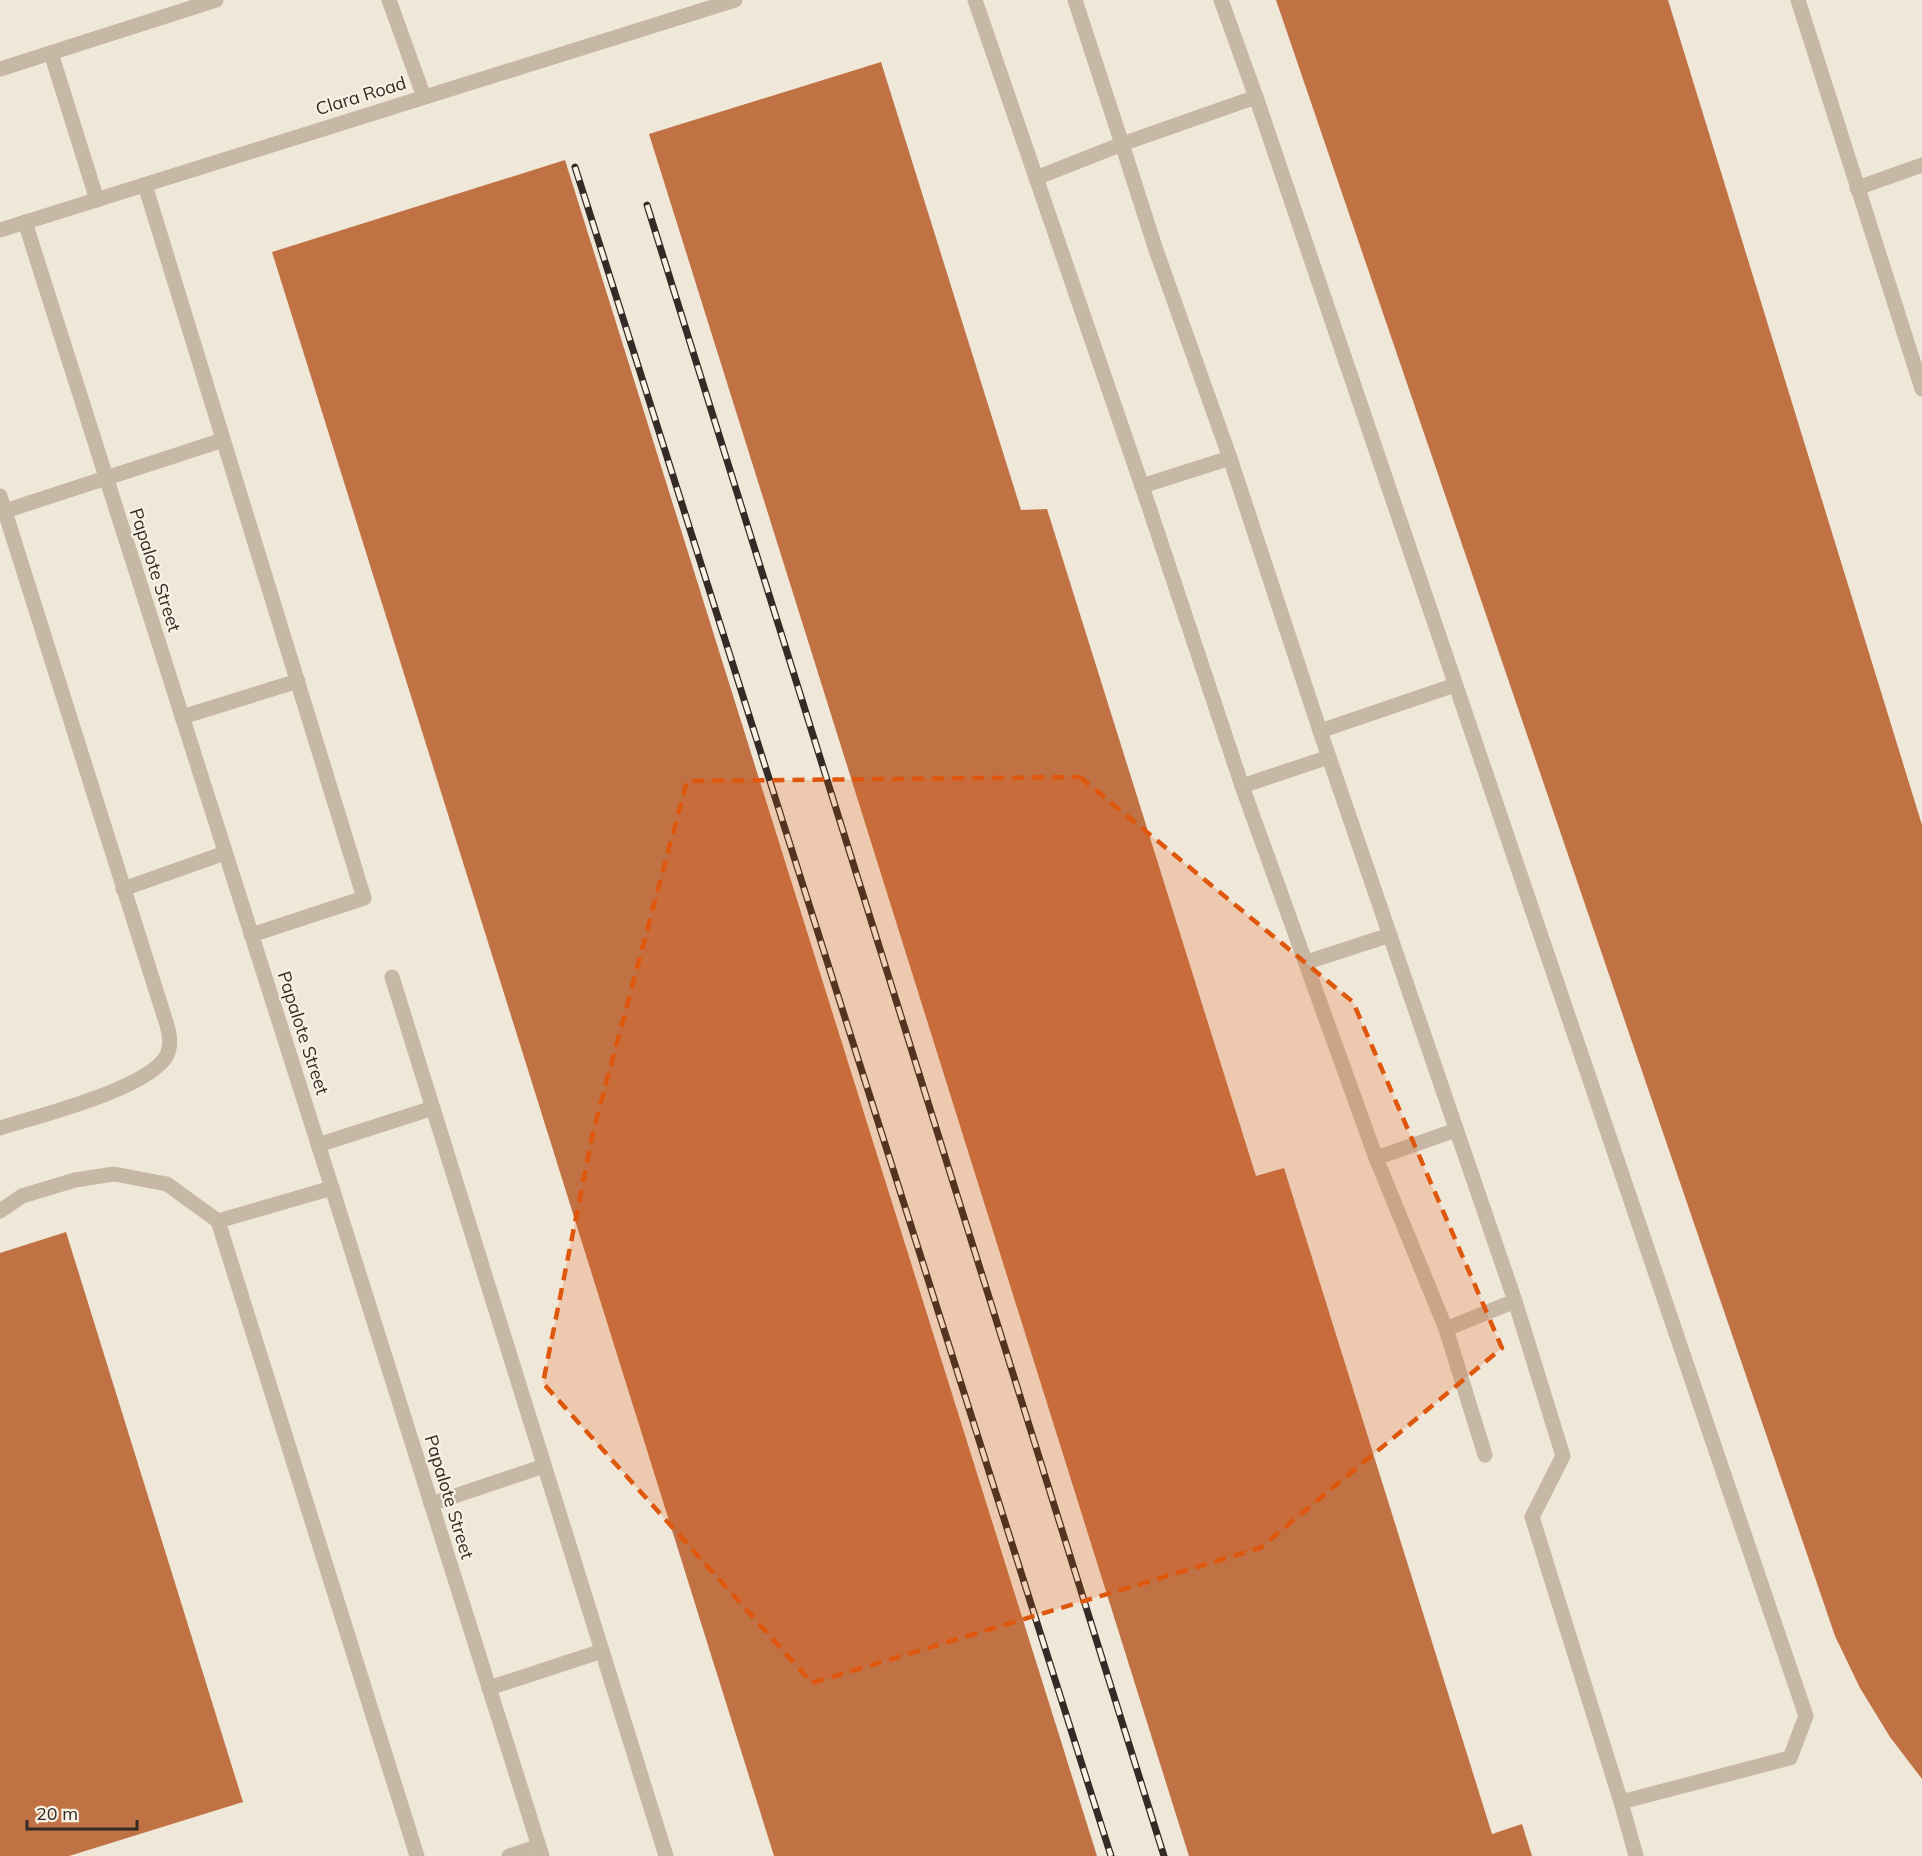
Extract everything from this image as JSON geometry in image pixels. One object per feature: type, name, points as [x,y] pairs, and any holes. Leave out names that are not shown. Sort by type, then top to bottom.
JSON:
[{"type":"street","points":[[0,69],[196,3],[216,0]]},
{"type":"street","points":[[389,0],[424,97]]},
{"type":"street","name":"Clara Road","points":[[0,230],[735,0]]},
{"type":"street","points":[[975,0],[1142,486],[1242,786],[1376,1158],[1446,1329],[1485,1455]]},
{"type":"street","points":[[1075,0],[1156,250],[1230,458],[1320,731],[1515,1301],[1563,1456],[1532,1517],[1621,1802],[1635,1856]]},
{"type":"street","points":[[1221,0],[1256,97],[1806,1716],[1790,1758],[1621,1802]]},
{"type":"street","points":[[1798,0],[1922,389]]},
{"type":"street","points":[[51,53],[97,200]]},
{"type":"street","points":[[1036,178],[1122,144],[1256,97]]},
{"type":"street","points":[[1857,188],[1922,165]]},
{"type":"street","points":[[145,185],[364,898],[251,935]]},
{"type":"street","name":"Papalote Street","points":[[25,222],[540,1851]]},
{"type":"street","points":[[0,1128],[117,1090],[154,1070],[168,1054],[170,1042],[168,1028],[2,503],[106,478],[223,441]]},
{"type":"street","points":[[1142,486],[1230,458]]},
{"type":"street","points":[[182,717],[298,681]]},
{"type":"street","points":[[1320,731],[1455,685]]},
{"type":"street","points":[[1242,786],[1329,757]]},
{"type":"street","points":[[123,889],[225,853]]},
{"type":"street","points":[[1307,962],[1389,935]]},
{"type":"street","points":[[393,977],[666,1856]]},
{"type":"street","points":[[318,1145],[433,1108]]},
{"type":"street","points":[[1376,1158],[1456,1130]]},
{"type":"street","points":[[0,1211],[22,1196],[75,1180],[114,1174],[167,1184],[218,1221],[417,1856]]},
{"type":"street","points":[[218,1221],[332,1188]]},
{"type":"street","points":[[1446,1329],[1515,1301]]},
{"type":"street","points":[[431,1504],[544,1466]]},
{"type":"street","points":[[489,1688],[602,1651]]},
{"type":"street","points":[[509,1856],[540,1851]]},
{"type":"highlighted area","points":[[1080,777],[1353,1002],[1502,1348],[1260,1548],[812,1683],[543,1383],[593,1132],[687,781]]},
{"type":"building","points":[[1276,0],[1668,0],[1922,825],[1922,1779],[1890,1737],[1860,1688],[1835,1636]]},
{"type":"building","points":[[881,62],[1021,510],[1047,509],[1256,1176],[1284,1168],[1492,1834],[1522,1824],[1532,1856],[1189,1856],[649,134]]},
{"type":"building","points":[[565,160],[1097,1856],[774,1856],[272,252]]},
{"type":"building","points":[[66,1232],[243,1802],[69,1856],[0,1856],[0,1253]]},
{"type":"railway","points":[[575,167],[1111,1856]]},
{"type":"railway","points":[[647,205],[1164,1856]]}]
